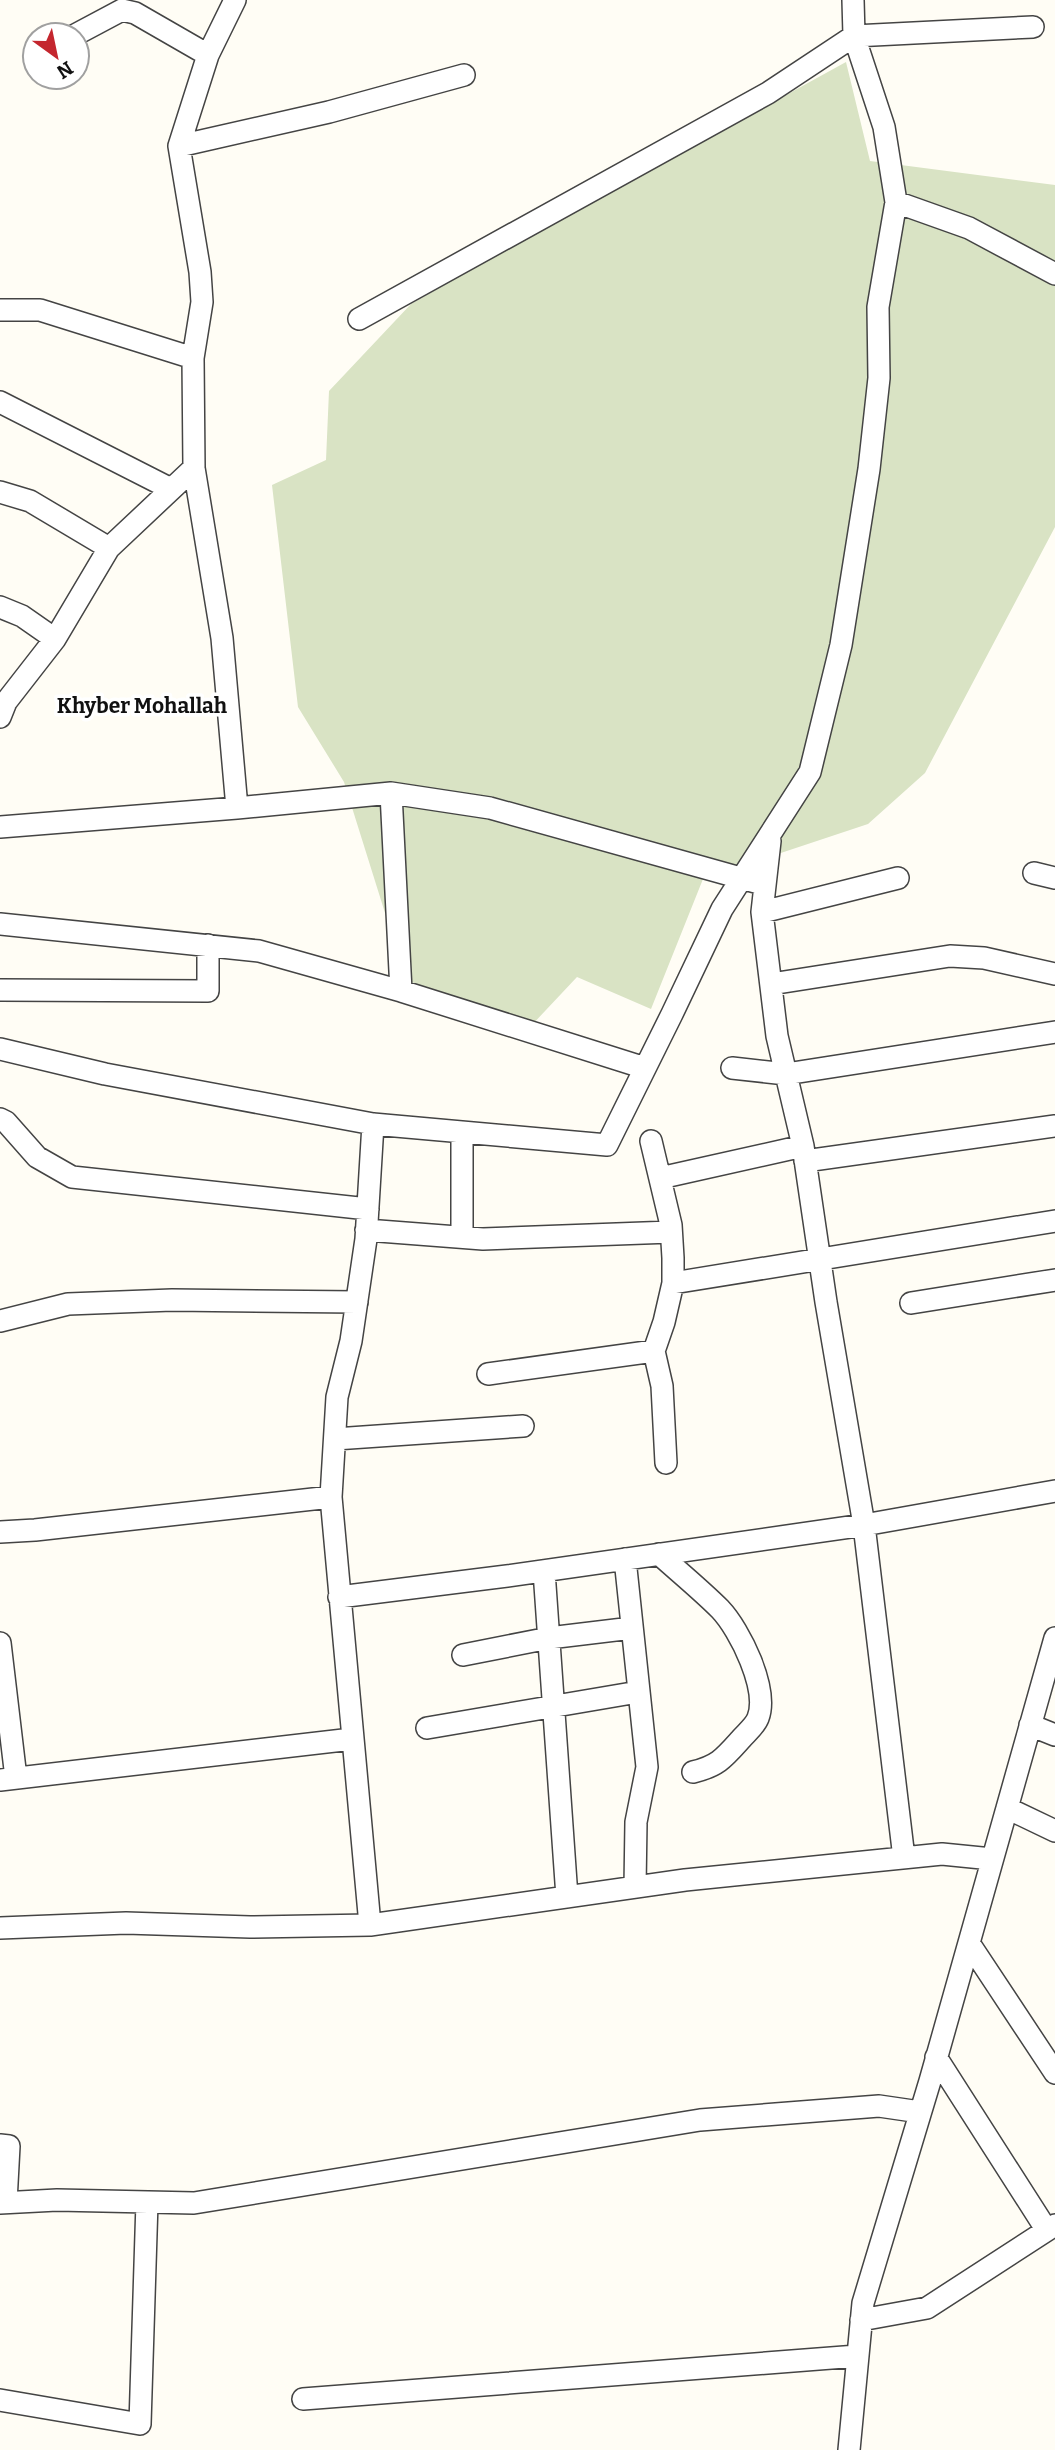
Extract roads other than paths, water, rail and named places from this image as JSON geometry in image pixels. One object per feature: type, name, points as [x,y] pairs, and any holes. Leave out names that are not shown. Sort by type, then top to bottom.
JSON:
[{"type":"street","points":[[235,0],[208,55],[179,146],[200,272],[202,302],[193,358],[194,468],[222,638],[237,808]]},
{"type":"street","points":[[0,1049],[105,1074],[373,1124],[607,1145],[722,909],[810,772],[841,645],[869,469],[879,379],[878,307],[895,202],[884,127],[854,36],[853,0]]},
{"type":"street","points":[[91,26],[122,10],[135,13],[208,55]]},
{"type":"street","points":[[359,319],[768,93],[854,36],[1033,27]]},
{"type":"street","points":[[179,146],[329,112],[464,75]]},
{"type":"street","points":[[895,202],[969,228],[1055,274]]},
{"type":"street","points":[[0,310],[40,310],[193,358]]},
{"type":"street","points":[[0,402],[171,489]]},
{"type":"street","points":[[2,708],[55,639],[109,548],[194,468]]},
{"type":"street","points":[[0,492],[30,501],[109,548]]},
{"type":"street","points":[[0,607],[22,616],[55,639]]},
{"type":"street","points":[[0,827],[391,793],[490,808],[765,884]]},
{"type":"street","points":[[391,793],[401,990]]},
{"type":"street","points":[[770,835],[762,912],[777,1036],[804,1154],[864,1525],[904,1858]]},
{"type":"street","points":[[762,912],[898,878]]},
{"type":"street","points":[[0,924],[259,951],[401,990],[645,1069]]},
{"type":"street","points":[[0,990],[208,991],[208,945]]},
{"type":"street","points":[[771,985],[950,956],[984,958],[1055,974]]},
{"type":"street","points":[[732,1068],[786,1074],[1055,1032]]},
{"type":"street","points":[[0,1119],[6,1122],[37,1157],[72,1177],[483,1239],[671,1231]]},
{"type":"street","points":[[370,1925],[331,1497],[337,1397],[351,1341],[357,1302],[367,1220],[373,1124]]},
{"type":"street","points":[[660,1178],[804,1154],[1055,1126]]},
{"type":"street","points":[[462,1132],[462,1237]]},
{"type":"street","points":[[651,1142],[671,1231],[673,1283],[654,1350],[662,1386],[666,1463]]},
{"type":"street","points":[[673,1283],[1055,1221]]},
{"type":"street","points":[[911,1303],[1055,1280]]},
{"type":"street","points":[[0,1321],[68,1304],[172,1300],[357,1302]]},
{"type":"street","points":[[488,1374],[654,1350]]},
{"type":"street","points":[[335,1438],[523,1426]]},
{"type":"street","points":[[339,1597],[864,1525],[1055,1491]]},
{"type":"street","points":[[0,1532],[331,1497]]},
{"type":"street","points":[[659,1554],[721,1610],[731,1623],[742,1642],[758,1685],[760,1705],[757,1720],[712,1767],[693,1772]]},
{"type":"street","points":[[625,1559],[648,1767],[636,1822],[635,1887]]},
{"type":"street","points":[[544,1571],[567,1897]]},
{"type":"street","points":[[463,1655],[549,1638],[632,1628]]},
{"type":"street","points":[[849,2450],[863,2303],[1055,1638]]},
{"type":"street","points":[[1,1651],[8,1779],[352,1740]]},
{"type":"street","points":[[426,1728],[638,1692]]},
{"type":"street","points":[[1030,1725],[1055,1735]]},
{"type":"street","points":[[1007,1808],[1055,1830]]},
{"type":"street","points":[[0,1928],[126,1923],[250,1927],[370,1925],[635,1887],[904,1858],[942,1854],[992,1859]]},
{"type":"street","points":[[968,1943],[1055,2073]]},
{"type":"street","points":[[861,2320],[927,2308],[1051,2227],[936,2057]]},
{"type":"street","points":[[0,2145],[9,2146],[3,2202],[58,2200],[194,2203],[700,2120],[879,2106],[920,2112]]},
{"type":"street","points":[[0,2400],[140,2424],[147,2202]]},
{"type":"street","points":[[303,2399],[858,2356]]},
{"type":"district","name":"Khyber Mohallah","points":[[142,706]]}]
